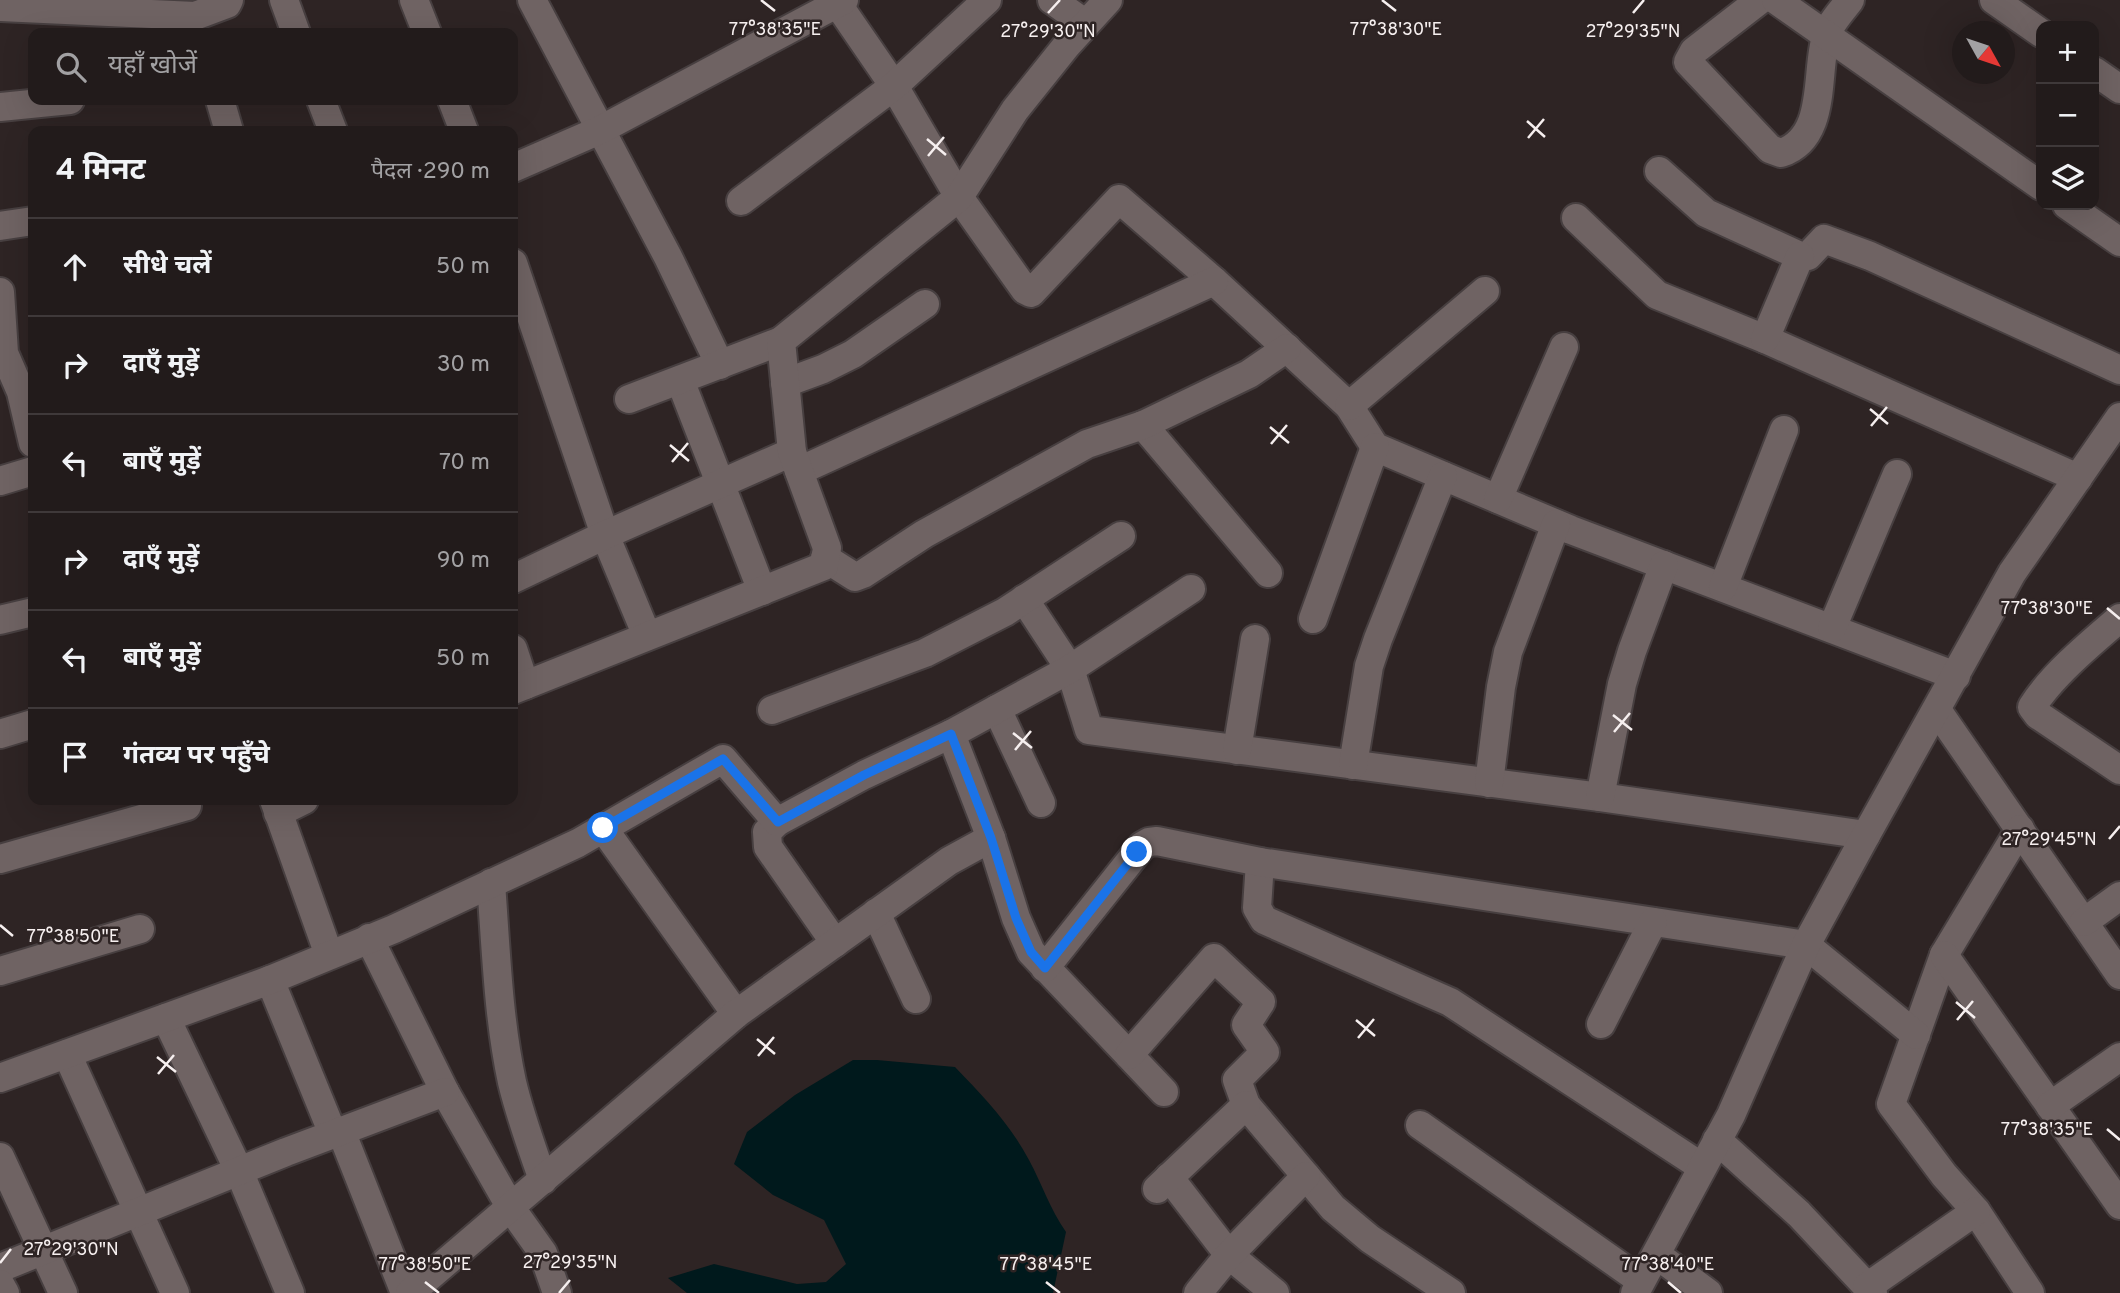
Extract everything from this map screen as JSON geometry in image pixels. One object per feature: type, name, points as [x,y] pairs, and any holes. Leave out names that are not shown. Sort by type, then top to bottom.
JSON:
[{"type":"street","points":[[0,6],[117,6],[198,25],[228,4],[229,0]]},
{"type":"street","points":[[284,0],[294,28]]},
{"type":"street","points":[[414,0],[425,28]]},
{"type":"street","points":[[532,0],[668,257],[720,365]]},
{"type":"street","points":[[741,201],[894,86],[988,0]]},
{"type":"street","points":[[1052,0],[1086,24]]},
{"type":"street","points":[[629,399],[781,341],[958,197],[1015,110],[1108,0]]},
{"type":"street","points":[[1760,0],[1694,51],[1688,62],[1775,152],[1781,153],[1789,150],[1813,121],[1826,35],[1850,0]]},
{"type":"street","points":[[1776,0],[2036,182]]},
{"type":"street","points":[[518,166],[600,130],[839,1],[894,86],[958,197],[1025,290],[1031,293],[1119,200],[1214,281],[1349,405],[1375,447],[1556,524],[1956,676]]},
{"type":"street","points":[[2005,3],[2036,29]]},
{"type":"street","points":[[2099,74],[2120,89]]},
{"type":"street","points":[[0,107],[28,104]]},
{"type":"street","points":[[221,105],[228,126]]},
{"type":"street","points":[[323,105],[331,126]]},
{"type":"street","points":[[454,105],[462,126]]},
{"type":"street","points":[[1659,171],[1706,213],[1800,256],[1808,256],[1825,239],[2120,370]]},
{"type":"street","points":[[2074,210],[2120,242]]},
{"type":"street","points":[[1576,218],[1657,295],[1765,339],[2078,478]]},
{"type":"street","points":[[0,226],[28,222]]},
{"type":"street","points":[[1765,339],[1800,256]]},
{"type":"street","points":[[518,278],[605,535],[647,636]]},
{"type":"street","points":[[518,577],[721,483],[795,462],[1214,281]]},
{"type":"street","points":[[0,292],[5,366],[10,393],[28,432]]},
{"type":"street","points":[[1349,405],[1485,292]]},
{"type":"street","points":[[785,383],[853,354],[925,304]]},
{"type":"street","points":[[519,687],[824,566],[827,548],[795,462],[781,341]]},
{"type":"street","points":[[825,558],[855,577],[863,574],[925,534],[1087,444],[1143,425],[1249,374],[1287,348]]},
{"type":"street","points":[[1498,499],[1564,348]]},
{"type":"street","points":[[680,380],[762,591]]},
{"type":"street","points":[[1420,1125],[1638,1286],[1731,1115],[1806,945],[1866,835],[2012,573],[2118,423]]},
{"type":"street","points":[[1143,425],[1268,573]]},
{"type":"street","points":[[1723,587],[1784,430]]},
{"type":"street","points":[[1313,619],[1375,447]]},
{"type":"street","points":[[0,481],[28,473]]},
{"type":"street","points":[[1832,628],[1897,474]]},
{"type":"street","points":[[1353,765],[1369,666],[1443,476]]},
{"type":"street","points":[[1489,783],[1508,652],[1556,524]]},
{"type":"street","points":[[772,710],[925,653],[1005,612],[1121,536]]},
{"type":"street","points":[[1601,797],[1622,684],[1664,565]]},
{"type":"street","points":[[835,943],[768,847],[767,832],[778,822],[864,775],[951,734],[1070,669],[1191,589]]},
{"type":"street","points":[[1024,599],[1070,669],[1088,730],[1601,797],[1866,835]]},
{"type":"street","points":[[0,620],[28,613]]},
{"type":"street","points":[[2120,618],[2042,692],[2032,706],[2038,715],[2120,770]]},
{"type":"street","points":[[1237,750],[1255,639]]},
{"type":"street","points":[[997,709],[1041,803]]},
{"type":"street","points":[[1937,710],[2120,975]]},
{"type":"street","points":[[0,734],[28,726]]},
{"type":"street","points":[[951,734],[991,838],[1016,918],[1031,952],[1164,1092]]},
{"type":"street","points":[[0,1078],[270,980],[369,938],[578,843],[723,759],[778,822]]},
{"type":"street","points":[[0,859],[187,806]]},
{"type":"street","points":[[276,807],[329,955]]},
{"type":"street","points":[[603,828],[736,1014]]},
{"type":"street","points":[[2020,829],[1944,955],[1891,1104],[1944,1175],[1976,1211],[2030,1293]]},
{"type":"street","points":[[270,980],[408,1293],[736,1014],[949,861],[991,838]]},
{"type":"street","points":[[1045,968],[1137,852],[1149,842],[1157,841],[1261,862],[1806,945],[1916,1035]]},
{"type":"street","points":[[1261,862],[1257,908],[1264,920],[1450,1002],[1702,1167]]},
{"type":"street","points":[[491,883],[508,1057],[523,1123],[543,1180]]},
{"type":"street","points":[[2084,922],[2120,896]]},
{"type":"street","points":[[876,913],[916,999]]},
{"type":"street","points":[[1601,1024],[1653,922]]},
{"type":"street","points":[[0,971],[139,929]]},
{"type":"street","points":[[369,938],[445,1092],[511,1208],[543,1253],[557,1293]]},
{"type":"street","points":[[1944,955],[2120,1205]]},
{"type":"street","points":[[1129,1055],[1214,958],[1261,1002],[1246,1025],[1265,1052],[1237,1080],[1247,1105],[1333,1208],[1370,1239],[1451,1293]]},
{"type":"street","points":[[166,1017],[239,1171],[290,1293]]},
{"type":"street","points":[[68,1054],[175,1293]]},
{"type":"street","points":[[2050,1106],[2120,1057]]},
{"type":"street","points":[[0,1268],[239,1171],[445,1092]]},
{"type":"street","points":[[1247,1105],[1163,1183],[1228,1255],[1275,1293]]},
{"type":"street","points":[[1717,1140],[1798,1214],[1870,1290],[1976,1211]]},
{"type":"street","points":[[0,1157],[63,1293]]},
{"type":"street","points":[[1198,1293],[1228,1255],[1306,1176]]},
{"type":"street","points":[[1657,1255],[1708,1293]]},
{"type":"street","points":[[0,1284],[5,1293]]},
{"type":"water","points":[[853,1060],[955,1067],[995,1111],[1022,1147],[1066,1232],[1053,1293],[687,1293],[668,1278],[714,1264],[797,1284],[826,1282],[846,1264],[824,1220],[773,1195],[734,1164],[747,1132],[795,1095]]},
{"type":"route","points":[[603,828],[723,759],[778,822],[864,775],[951,734],[991,838],[1016,918],[1031,952],[1045,968],[1137,852]]}]
